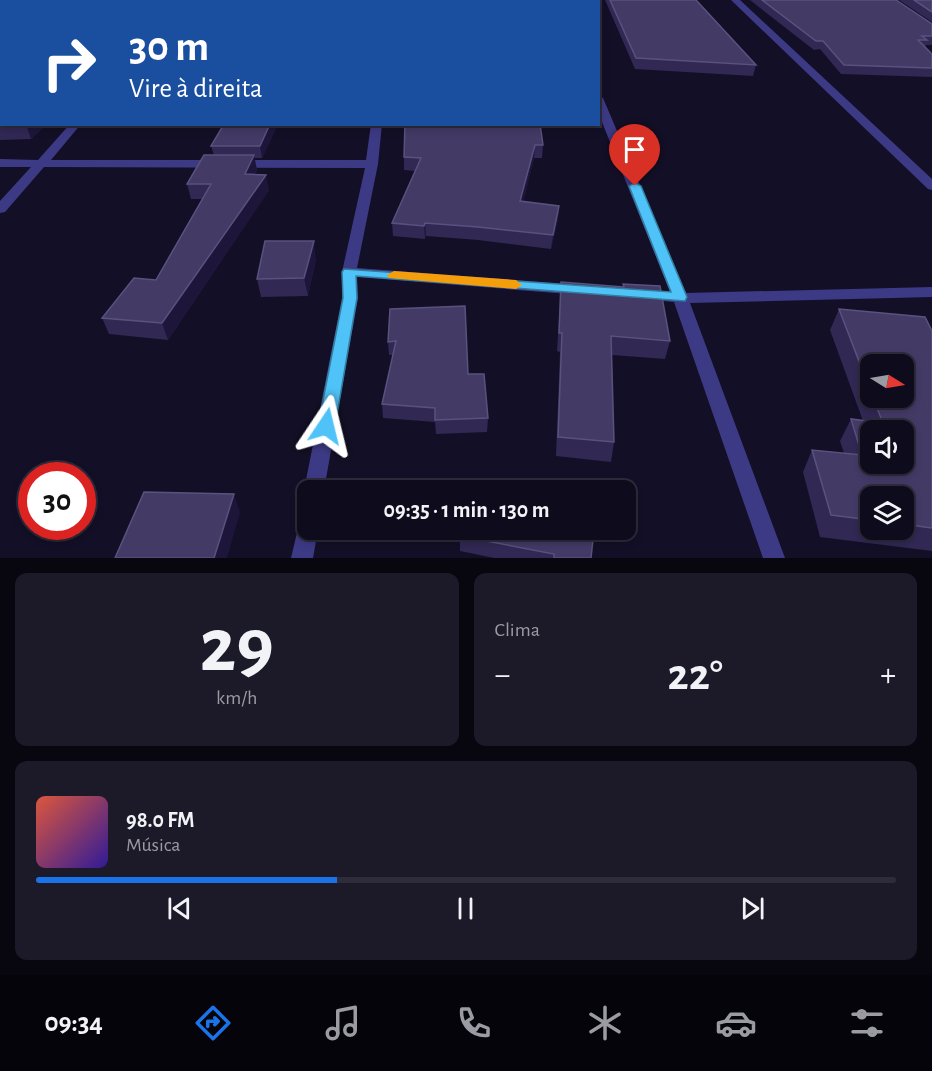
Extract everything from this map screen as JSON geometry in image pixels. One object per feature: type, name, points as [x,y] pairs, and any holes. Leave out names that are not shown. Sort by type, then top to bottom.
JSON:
[{"type":"street","points":[[735,0],[932,186]]},
{"type":"street","points":[[600,103],[680,297],[774,558]]},
{"type":"street","points":[[0,209],[74,126]]},
{"type":"street","points":[[316,480],[350,298],[349,272],[372,164],[376,126]]},
{"type":"street","points":[[0,163],[39,165],[372,164]]},
{"type":"street","points":[[349,272],[597,291]]},
{"type":"street","points":[[621,293],[680,297],[932,292]]},
{"type":"street","points":[[302,558],[305,540]]},
{"type":"building","points":[[610,0],[696,0],[756,65],[636,58]]},
{"type":"building","points":[[762,0],[896,0],[932,24],[932,36],[922,36],[927,40],[918,40],[932,54],[932,68],[844,65],[823,41],[816,41]]},
{"type":"building","points":[[914,0],[932,0],[932,12]]},
{"type":"building","points":[[223,126],[269,126],[260,146],[211,146]]},
{"type":"building","points":[[405,126],[540,126],[543,145],[535,145],[520,201],[559,206],[553,235],[425,223],[424,226],[392,223],[421,158],[404,157]]},
{"type":"building","points":[[204,155],[254,155],[245,174],[266,175],[162,323],[102,318],[134,278],[156,280],[211,184],[187,184]]},
{"type":"building","points":[[265,241],[314,241],[304,278],[257,279]]},
{"type":"building","points":[[561,282],[624,287],[623,284],[660,286],[670,341],[611,336],[614,442],[558,437],[562,333],[559,333]]},
{"type":"building","points":[[465,306],[468,374],[484,374],[488,418],[435,420],[435,408],[382,404],[396,341],[388,342],[390,309]]},
{"type":"building","points":[[839,309],[925,317],[932,331],[932,528],[914,526],[914,486],[860,486],[860,519],[831,515],[812,450],[860,455],[860,474],[914,474],[914,420],[882,420],[877,408],[914,408],[914,354],[860,354],[860,364]]},
{"type":"building","points":[[851,419],[860,420],[860,448]]},
{"type":"building","points":[[144,492],[234,494],[214,558],[115,558]]},
{"type":"building","points":[[481,540],[593,540],[591,558],[554,558],[554,554]]},
{"type":"slow traffic","points":[[394,275],[516,285]]},
{"type":"route","points":[[326,426],[350,298],[349,272],[680,297],[635,186]]}]
